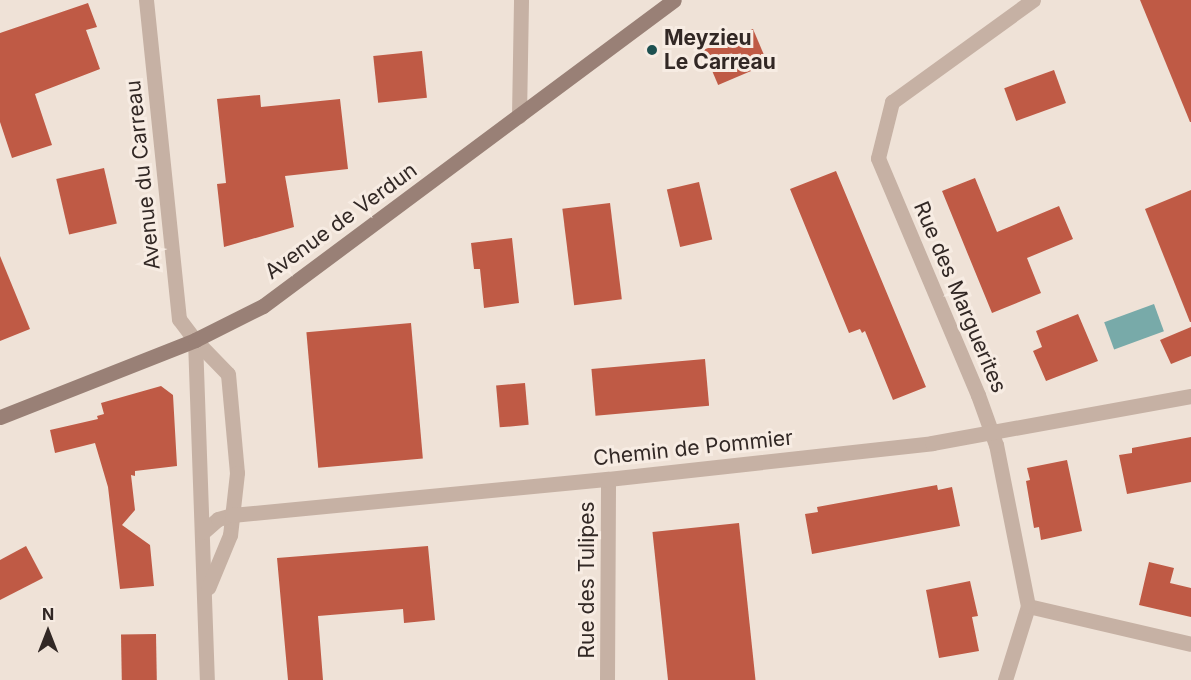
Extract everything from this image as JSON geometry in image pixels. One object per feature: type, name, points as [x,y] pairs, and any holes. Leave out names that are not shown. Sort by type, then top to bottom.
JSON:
[{"type":"main road","name":"Avenue de Verdun","points":[[0,417],[195,340],[263,306],[674,0]]},
{"type":"street","name":"Avenue du Carreau","points":[[146,0],[179,319],[195,340],[228,374],[237,473],[230,535],[206,594]]},
{"type":"street","points":[[519,116],[521,0]]},
{"type":"street","name":"Rue des Marguerites","points":[[1005,680],[1028,606],[992,433],[878,158],[892,102],[1033,0]]},
{"type":"street","name":"Avenue du Carreau","points":[[195,340],[206,594],[207,680]]},
{"type":"street","name":"Chemin de Pommier","points":[[203,532],[218,519],[232,515],[608,480],[992,433],[1191,396]]},
{"type":"street","name":"Rue des Tulipes","points":[[607,680],[608,480]]},
{"type":"street","points":[[1028,606],[1191,644]]},
{"type":"water","points":[[1154,304],[1164,331],[1114,349],[1104,322]]},
{"type":"building","points":[[1140,0],[1191,0],[1191,122],[1190,122]]},
{"type":"building","points":[[88,3],[97,27],[86,30],[100,69],[35,94],[52,145],[12,158],[0,122],[0,33]]},
{"type":"building","points":[[753,29],[768,64],[718,85],[703,50]]},
{"type":"building","points":[[422,51],[427,98],[378,103],[373,56]]},
{"type":"building","points":[[1054,70],[1066,103],[1016,121],[1004,88]]},
{"type":"building","points":[[260,95],[261,107],[340,99],[348,169],[285,176],[294,227],[224,247],[217,184],[226,183],[217,99]]},
{"type":"building","points":[[104,168],[117,224],[69,235],[56,179]]},
{"type":"building","points":[[836,171],[926,387],[893,400],[865,331],[862,333],[860,329],[849,333],[790,189]]},
{"type":"building","points":[[975,178],[997,232],[1059,206],[1073,239],[1027,258],[1041,293],[992,313],[942,191]]},
{"type":"building","points":[[699,182],[712,239],[680,247],[667,189]]},
{"type":"building","points":[[1191,190],[1191,322],[1190,322],[1145,209]]},
{"type":"building","points":[[610,203],[622,299],[574,305],[562,209]]},
{"type":"building","points":[[512,238],[519,303],[484,308],[480,269],[474,269],[471,243]]},
{"type":"building","points":[[0,256],[30,329],[0,341]]},
{"type":"building","points":[[1078,314],[1098,361],[1046,381],[1033,351],[1042,347],[1036,331]]},
{"type":"building","points":[[411,323],[423,458],[318,468],[306,332]]},
{"type":"building","points":[[1191,327],[1191,356],[1171,364],[1160,340]]},
{"type":"building","points":[[705,359],[709,406],[596,416],[591,369]]},
{"type":"building","points":[[525,383],[529,425],[500,427],[496,386]]},
{"type":"building","points":[[161,386],[173,395],[177,466],[135,471],[135,476],[131,475],[135,510],[122,525],[150,545],[154,586],[120,589],[108,487],[95,443],[55,453],[50,430],[98,419],[97,416],[104,414],[101,403]]},
{"type":"building","points":[[1191,437],[1191,482],[1127,494],[1119,455],[1132,453],[1132,448]]},
{"type":"building","points":[[1067,460],[1082,531],[1041,540],[1039,527],[1034,528],[1026,481],[1030,480],[1027,468]]},
{"type":"building","points":[[937,485],[938,490],[952,487],[960,526],[812,554],[805,514],[818,512],[817,507]]},
{"type":"building","points":[[739,523],[756,680],[668,680],[652,532]]},
{"type":"building","points":[[26,546],[43,578],[0,600],[0,560]]},
{"type":"building","points":[[428,546],[435,620],[404,623],[403,609],[318,616],[323,680],[288,680],[277,558]]},
{"type":"building","points":[[1149,562],[1174,568],[1170,583],[1191,588],[1191,617],[1139,605]]},
{"type":"building","points":[[970,581],[978,616],[972,617],[979,651],[939,658],[926,590]]},
{"type":"building","points":[[156,634],[157,680],[122,680],[121,635]]},
{"type":"place","name":"Meyzieu Le Carreau","points":[[652,50]]}]
